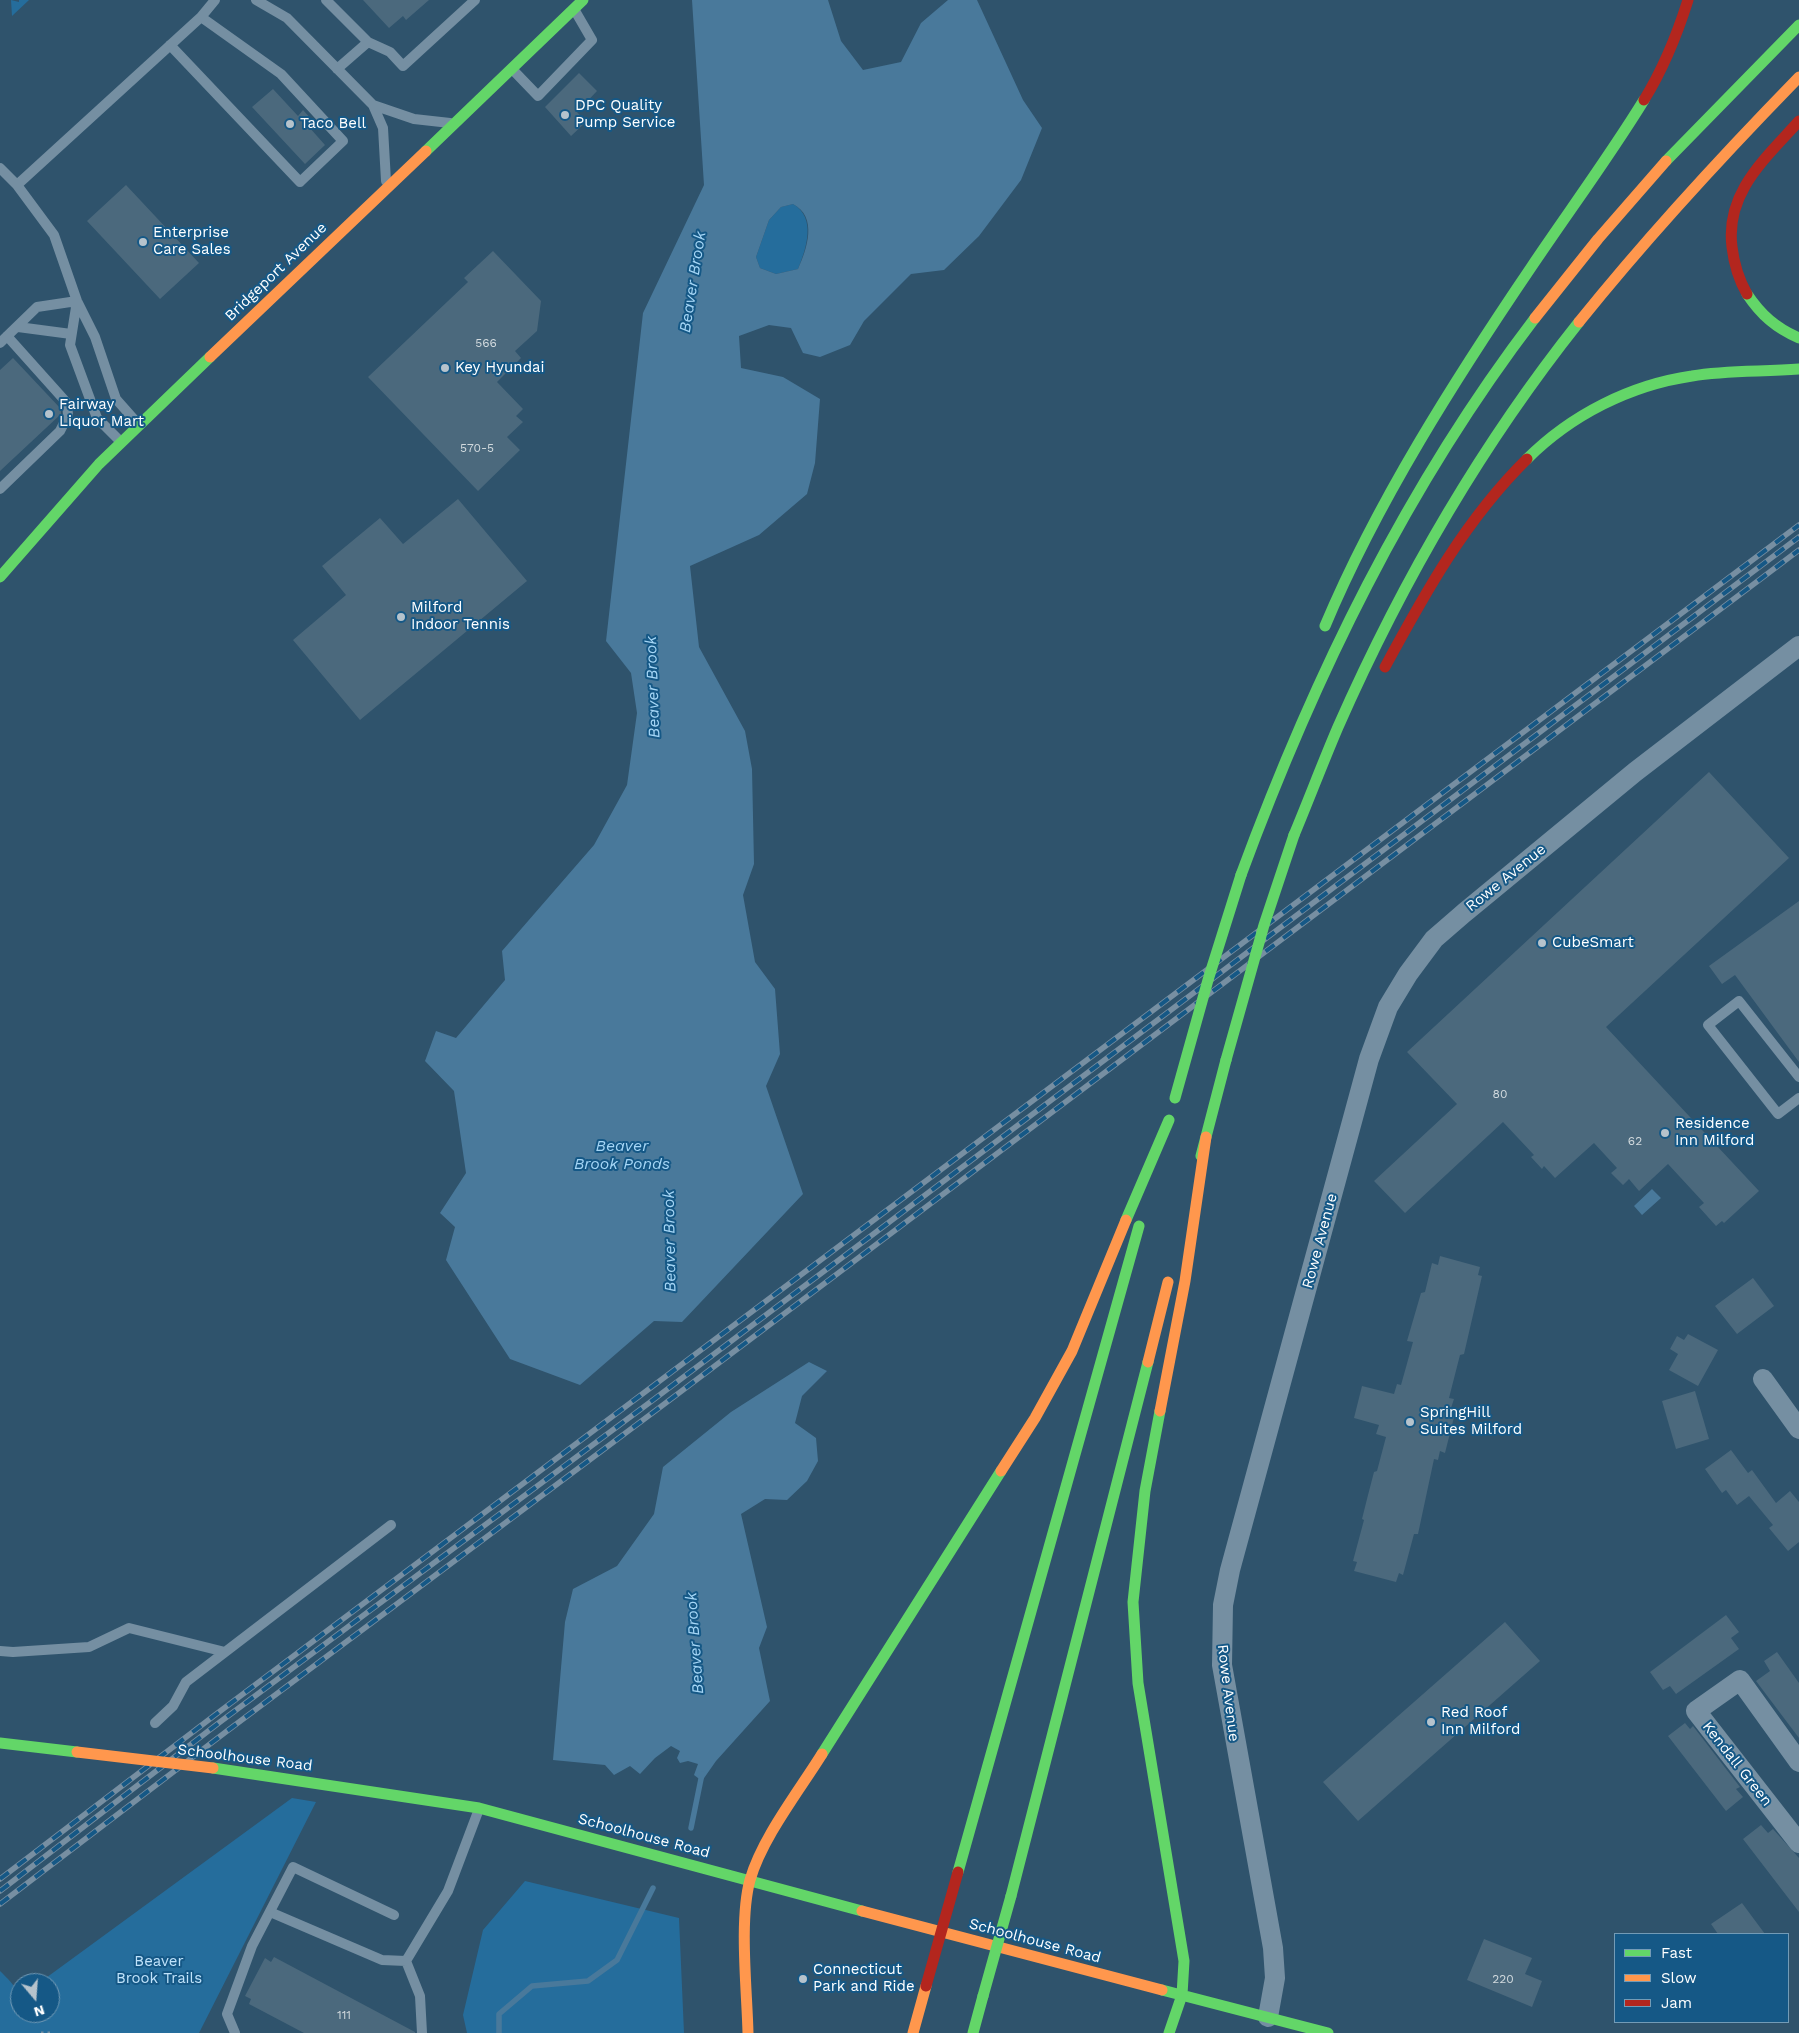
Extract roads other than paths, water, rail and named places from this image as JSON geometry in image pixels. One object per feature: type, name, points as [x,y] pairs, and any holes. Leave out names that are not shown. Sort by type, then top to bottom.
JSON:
[{"type":"main road","points":[[1322,634],[1360,550],[1429,429],[1503,309],[1623,132],[1661,69],[1676,37],[1688,0]]},
{"type":"main road","name":"Bridgeport Avenue","points":[[0,577],[80,483],[512,68],[575,3]]},
{"type":"main road","points":[[1241,875],[1287,752],[1346,624],[1412,502],[1450,441],[1529,326],[1616,217],[1706,119],[1799,25]]},
{"type":"main road","points":[[1178,1243],[1264,925],[1294,835],[1344,711],[1377,641],[1440,526],[1514,409],[1595,299],[1690,189],[1799,77]]},
{"type":"main road","points":[[1799,121],[1745,183],[1732,219],[1731,241],[1734,262],[1750,301],[1774,326],[1799,338]]},
{"type":"main road","points":[[1379,677],[1436,572],[1469,522],[1509,473],[1550,437],[1604,403],[1641,388],[1690,376],[1799,369]]},
{"type":"main road","points":[[913,2033],[1208,980],[1296,708]]},
{"type":"main road","points":[[1294,835],[1346,739]]},
{"type":"main road","points":[[748,2033],[745,1910],[750,1880],[763,1848],[1035,1418],[1072,1352],[1102,1275],[1169,1120]]},
{"type":"main road","points":[[1169,2033],[1182,1995],[1184,1961],[1138,1683],[1133,1602],[1145,1491],[1185,1281],[1206,1137]]},
{"type":"main road","points":[[973,2033],[1171,1272]]},
{"type":"main road","name":"Schoolhouse Road","points":[[0,1742],[213,1768],[479,1808],[1328,2033]]},
{"type":"street","name":"Rowe Avenue","points":[[1268,2018],[1275,1978],[1273,1948],[1226,1693],[1221,1633],[1223,1605],[1351,1124],[1369,1059],[1388,1007],[1408,974],[1434,939],[1635,772],[1799,646]]},
{"type":"street","points":[[1763,1379],[1799,1428]]},
{"type":"street","name":"Kendall Green","points":[[1799,1762],[1740,1680],[1696,1711],[1799,1843]]},
{"type":"lane","points":[[17,185],[201,17],[215,0]]},
{"type":"lane","points":[[256,0],[287,18],[373,105],[383,128],[386,188]]},
{"type":"lane","points":[[326,0],[368,42],[390,52],[402,66],[475,0]]},
{"type":"lane","points":[[512,68],[538,96],[592,40],[575,3]]},
{"type":"lane","points":[[170,45],[300,182],[343,141],[281,74],[201,17]]},
{"type":"lane","points":[[337,69],[368,42]]},
{"type":"lane","points":[[373,105],[414,119],[453,123]]},
{"type":"lane","points":[[0,168],[17,185],[54,234],[77,301],[95,337],[116,399],[139,425]]},
{"type":"lane","points":[[0,489],[60,431],[68,415],[67,403],[4,339],[37,307],[77,301]]},
{"type":"lane","points":[[77,301],[70,344],[97,418],[121,443]]},
{"type":"lane","points":[[18,327],[71,334]]},
{"type":"lane","points":[[1799,1077],[1739,1001],[1708,1025],[1778,1114],[1799,1098]]},
{"type":"lane","points":[[155,1723],[173,1706],[186,1682],[391,1525]]},
{"type":"lane","points":[[0,1651],[13,1652],[89,1647],[129,1628],[225,1652]]},
{"type":"lane","points":[[406,1960],[448,1891],[479,1808]]},
{"type":"lane","points":[[235,2033],[226,2014],[252,1946],[294,1867],[394,1914]]},
{"type":"lane","points":[[270,1912],[382,1960],[406,1960]]},
{"type":"lane","points":[[406,1960],[420,1996],[422,2033]]},
{"type":"water","name":"Beaver Brook Ponds","points":[[692,0],[828,0],[841,41],[863,70],[901,62],[921,23],[948,0],[977,0],[1023,100],[1042,128],[1021,180],[979,236],[944,270],[911,274],[864,321],[850,345],[820,357],[803,353],[791,328],[769,325],[739,336],[741,368],[783,377],[820,399],[815,463],[807,494],[759,535],[690,566],[699,647],[745,731],[752,769],[754,864],[743,895],[755,962],[775,989],[780,1054],[766,1086],[803,1194],[682,1322],[654,1321],[580,1385],[510,1359],[446,1260],[455,1227],[440,1213],[466,1173],[454,1091],[425,1061],[436,1031],[456,1038],[505,980],[502,951],[594,845],[627,785],[637,713],[631,673],[606,641],[643,313],[704,185]],"holes":[[[793,204],[806,217],[808,234],[805,252],[798,269],[776,274],[760,268],[756,257],[769,220],[781,207]]]},
{"type":"water","points":[[1652,1189],[1661,1198],[1642,1215],[1634,1206]]},
{"type":"water","points":[[809,1362],[827,1371],[802,1396],[795,1423],[816,1438],[818,1461],[807,1481],[787,1500],[765,1499],[741,1514],[767,1627],[759,1648],[770,1701],[716,1761],[702,1781],[694,1775],[698,1764],[688,1761],[680,1763],[677,1758],[680,1751],[671,1746],[655,1758],[640,1774],[630,1766],[614,1775],[605,1765],[553,1760],[565,1622],[573,1589],[617,1566],[654,1514],[663,1467],[731,1412]]},
{"type":"waterway","name":"Beaver Brook","points":[[691,1828],[702,1774]]},
{"type":"waterway","name":"Beaver Brook","points":[[499,2033],[499,2014],[532,1986],[588,1981],[617,1960],[653,1888]]},
{"type":"railway","points":[[0,1879],[215,1715],[1799,525]]},
{"type":"railway","points":[[0,1891],[220,1722],[649,1403],[1799,537]]},
{"type":"railway","points":[[0,1904],[227,1731],[1799,550]]},
{"type":"place","name":"DPC Quality Pump Service","points":[[565,115]]},
{"type":"place","name":"Taco Bell","points":[[290,124]]},
{"type":"place","name":"Enterprise Care Sales","points":[[143,242]]},
{"type":"place","name":"Key Hyundai","points":[[445,368]]},
{"type":"place","name":"Fairway Liquor Mart","points":[[49,414]]},
{"type":"place","name":"Milford Indoor Tennis","points":[[401,617]]},
{"type":"place","name":"CubeSmart","points":[[1542,943]]},
{"type":"place","name":"Residence Inn Milford","points":[[1665,1133]]},
{"type":"place","name":"SpringHill Suites Milford","points":[[1410,1422]]},
{"type":"place","name":"Red Roof Inn Milford","points":[[1431,1722]]},
{"type":"place","name":"Connecticut Park and Ride","points":[[803,1979]]},
{"type":"park label","name":"Beaver Brook Trails","points":[[159,1970]]}]
